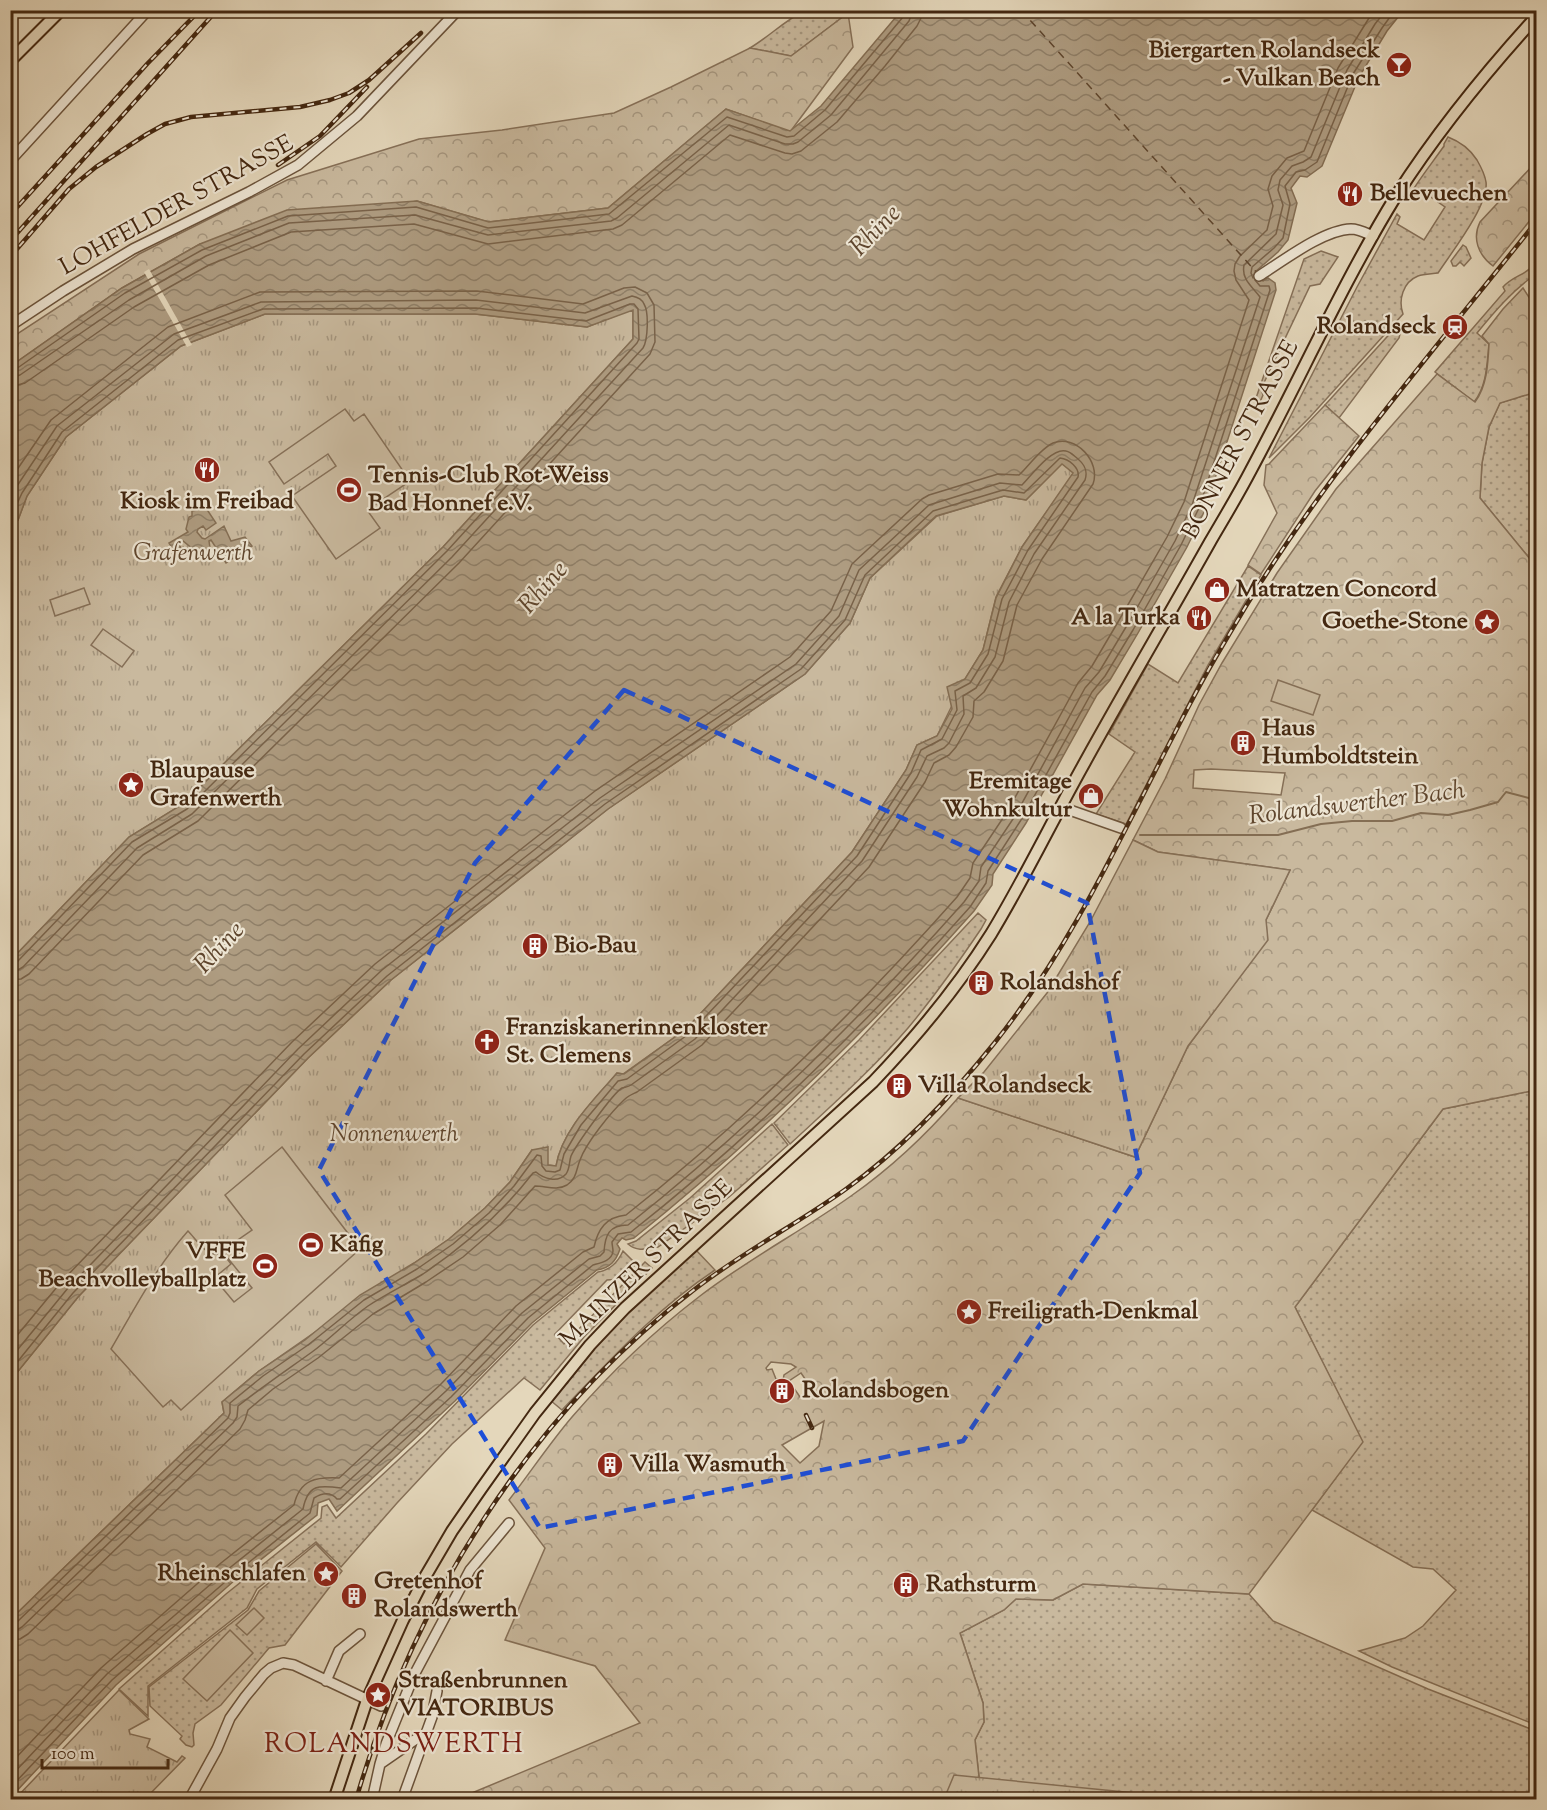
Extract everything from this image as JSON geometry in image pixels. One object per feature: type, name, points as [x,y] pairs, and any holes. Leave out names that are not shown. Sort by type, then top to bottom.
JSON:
[{"type":"main road","points":[[10,61],[61,10]]},
{"type":"main road","name":"BONNER STRASSE","points":[[1061,807],[1251,470],[1373,236],[1446,124],[1504,52],[1536,17]]},
{"type":"main road","name":"MAINZER STRASSE","points":[[334,1800],[367,1700],[425,1577],[481,1489],[559,1382],[633,1300],[860,1094],[917,1035],[954,988],[991,934],[1061,807]]},
{"type":"street","points":[[10,161],[148,10]]},
{"type":"street","name":"LOHFELDER STRASSE","points":[[10,326],[134,249],[298,165],[357,116],[458,10]]},
{"type":"street","points":[[1259,276],[1302,249],[1334,233],[1356,229],[1373,236]]},
{"type":"street","points":[[1061,807],[1121,828]]},
{"type":"street","points":[[372,1800],[380,1764],[397,1712],[414,1675],[465,1578],[509,1523]]},
{"type":"street","points":[[326,1681],[339,1651],[360,1634]]},
{"type":"street","points":[[189,1800],[218,1747],[230,1718],[267,1671],[276,1665],[289,1663],[381,1706]]},
{"type":"street","points":[[402,1800],[429,1724],[437,1690]]},
{"type":"street","points":[[380,1764],[419,1737],[424,1737]]},
{"type":"highlighted area","points":[[624,690],[1087,903],[1140,1173],[963,1441],[540,1528],[319,1170],[475,863]]},
{"type":"green space","points":[[804,11],[848,11],[848,13],[791,56],[750,48],[790,19]]},
{"type":"green space","points":[[848,13],[853,47],[790,132],[726,109],[608,208],[488,222],[417,201],[200,244],[122,288],[11,366],[11,340],[20,332],[139,254],[287,180],[419,139],[502,130],[614,113],[750,48],[791,56]]},
{"type":"green space","points":[[1448,137],[1468,149],[1484,174],[1485,192],[1476,216],[1438,273],[1418,276],[1405,287],[1401,303],[1403,314],[1310,417],[1269,458],[1397,214],[1400,217],[1397,224],[1424,240],[1445,207],[1419,189],[1412,198],[1409,196]]},
{"type":"green space","points":[[1536,162],[1536,213],[1493,266],[1478,246],[1477,234],[1480,222]]},
{"type":"green space","points":[[1463,245],[1471,258],[1464,266],[1460,262],[1453,266],[1451,261]]},
{"type":"green space","points":[[1321,251],[1338,257],[1320,284],[1310,286],[1261,389],[1263,395],[1259,404],[1255,401],[1304,259]]},
{"type":"green space","points":[[1536,263],[1536,274],[1512,294],[1477,333],[1489,344],[1484,382],[1474,402],[1435,372],[1505,291],[1503,287]]},
{"type":"green space","points":[[1523,288],[1536,308],[1536,392],[1500,403],[1489,427],[1482,463],[1480,498],[1530,559],[1536,552],[1536,1096],[1531,1091],[1443,1109],[1295,1307],[1363,1442],[1249,1594],[1083,1584],[1053,1600],[1016,1599],[1004,1610],[960,1633],[983,1703],[984,1722],[975,1740],[979,1777],[965,1799],[455,1800],[640,1723],[595,1666],[505,1640],[545,1548],[509,1500],[572,1417],[633,1354],[666,1324],[718,1283],[832,1209],[880,1174],[921,1138],[958,1098],[1135,1157],[1188,1046],[1267,940],[1266,920],[1290,870],[1158,852],[1133,840],[1165,779],[1199,705],[1277,573],[1336,489],[1437,374],[1475,402],[1482,389],[1487,367],[1489,344],[1482,336]],"holes":[[[1211,769],[1285,773],[1281,795],[1193,788],[1194,770]],[[771,1362],[791,1364],[796,1367],[784,1375],[783,1380],[776,1379],[772,1369],[767,1370]],[[801,1373],[812,1389],[800,1397],[789,1381]],[[824,1421],[819,1446],[800,1463],[782,1445]]]},
{"type":"green space","name":"Grafenwerth","points":[[633,309],[633,339],[443,547],[183,804],[129,837],[11,960],[11,527],[18,520],[27,496],[66,437],[181,346],[265,314],[475,314],[587,327]]},
{"type":"green space","points":[[1396,327],[1401,330],[1399,338],[1339,418],[1325,405]]},
{"type":"green space","points":[[1536,392],[1536,552],[1530,559],[1480,498],[1482,463],[1489,427],[1500,403]]},
{"type":"green space","points":[[1325,405],[1359,436],[1315,491],[1261,574],[1248,565],[1277,513],[1264,485],[1266,465]]},
{"type":"green space","name":"Tennis-Club Rot-Weiss Bad Honnef e.V.","points":[[345,409],[354,421],[364,414],[410,481],[367,510],[380,528],[336,559],[292,496],[336,466],[328,454],[284,484],[269,462]]},
{"type":"green space","name":"Nonnenwerth","points":[[1062,463],[1074,473],[1022,547],[996,597],[983,650],[965,679],[937,736],[917,745],[906,770],[852,852],[686,1029],[623,1074],[617,1073],[572,1128],[559,1153],[556,1166],[548,1165],[532,1150],[510,1182],[485,1208],[449,1239],[259,1371],[222,1402],[224,1413],[11,1619],[11,1380],[78,1297],[308,1058],[391,980],[608,809],[805,674],[850,623],[870,578],[937,516],[1004,496],[1026,500]]},
{"type":"green space","points":[[1248,566],[1261,575],[1208,665],[1126,824],[1096,814],[1135,752],[1109,734],[1148,664],[1178,683]]},
{"type":"green space","points":[[84,588],[90,604],[55,616],[50,600]]},
{"type":"green space","points":[[103,629],[134,651],[122,667],[91,645]]},
{"type":"green space","points":[[1278,680],[1320,695],[1313,715],[1271,701]]},
{"type":"green space","points":[[1133,840],[1158,852],[1290,870],[1266,920],[1268,940],[1188,1046],[1135,1157],[958,1098],[984,1072],[1047,993],[1090,922]]},
{"type":"green space","points":[[978,913],[986,920],[981,929],[918,1016],[865,1073],[790,1144],[774,1123],[859,1040]]},
{"type":"green space","points":[[1531,1091],[1536,1096],[1536,1185],[1532,1189],[1536,1204],[1536,1725],[1392,1667],[1359,1651],[1405,1638],[1423,1626],[1456,1590],[1433,1569],[1413,1567],[1312,1510],[1362,1442],[1295,1307],[1443,1109]]},
{"type":"green space","points":[[772,1124],[788,1145],[729,1197],[658,1247],[638,1249],[628,1244],[636,1241],[690,1198]]},
{"type":"green space","points":[[282,1147],[360,1249],[181,1410],[171,1400],[163,1407],[111,1349],[156,1273],[188,1231],[208,1252],[217,1254],[222,1252],[231,1264],[214,1278],[234,1302],[252,1288],[222,1251],[252,1230],[225,1195]]},
{"type":"green space","points":[[695,1249],[715,1270],[693,1285],[654,1318],[562,1410],[550,1400],[593,1347]]},
{"type":"green space","points":[[623,1251],[636,1264],[621,1279],[607,1280],[555,1334],[564,1344],[645,1262],[652,1268],[584,1337],[540,1390],[524,1378],[452,1444],[341,1567],[316,1542],[257,1589],[247,1608],[148,1686],[148,1716],[119,1689],[226,1594],[321,1518],[322,1507],[327,1505],[336,1518],[426,1434],[533,1325],[598,1272],[614,1265]]},
{"type":"green space","points":[[316,1544],[342,1571],[285,1645],[269,1648],[221,1705],[195,1724],[194,1745],[192,1747],[186,1745],[180,1739],[182,1736],[150,1706],[149,1687],[248,1610],[259,1591]]},
{"type":"green space","points":[[1083,1584],[1249,1594],[1273,1621],[1428,1689],[1536,1731],[1536,1799],[965,1799],[979,1777],[975,1740],[984,1722],[983,1703],[960,1633],[1004,1610],[1016,1599],[1053,1600]]},
{"type":"green space","points":[[254,1608],[264,1618],[247,1635],[236,1625]]},
{"type":"green space","points":[[230,1630],[253,1653],[207,1701],[183,1679]]},
{"type":"green space","points":[[119,1690],[149,1719],[129,1730],[130,1734],[150,1739],[147,1747],[177,1762],[182,1756],[185,1758],[145,1799],[15,1799]]},
{"type":"green space","points":[[954,1775],[1196,1799],[944,1799]]},
{"type":"water","name":"Rhine","points":[[901,11],[1403,11],[1387,31],[1359,77],[1322,166],[1307,177],[1300,176],[1291,188],[1297,203],[1288,240],[1256,271],[1263,281],[1268,278],[1275,283],[1276,290],[1205,510],[1187,547],[1138,633],[1110,680],[1097,695],[1026,823],[993,874],[992,885],[974,911],[853,1040],[768,1122],[634,1238],[626,1240],[622,1238],[617,1244],[620,1249],[617,1257],[612,1263],[606,1268],[597,1270],[532,1323],[455,1401],[337,1511],[329,1499],[318,1503],[317,1515],[235,1580],[116,1685],[11,1797],[11,1619],[224,1413],[222,1402],[259,1371],[305,1340],[360,1295],[449,1239],[485,1208],[510,1182],[532,1150],[548,1147],[548,1165],[556,1166],[559,1153],[572,1128],[617,1073],[624,1074],[686,1029],[852,852],[906,770],[917,745],[937,736],[952,709],[947,687],[965,679],[983,650],[996,598],[1022,547],[1073,473],[1062,464],[1026,500],[1004,496],[936,516],[870,578],[850,623],[805,674],[608,809],[391,980],[308,1058],[78,1297],[11,1380],[11,960],[129,837],[183,804],[443,547],[633,339],[633,310],[587,327],[475,314],[265,314],[181,346],[66,437],[27,496],[18,520],[11,527],[11,366],[122,288],[200,244],[287,210],[417,201],[489,222],[608,208],[726,109],[790,131],[821,106]]},
{"type":"water","points":[[206,508],[216,523],[206,530],[203,526],[198,529],[197,532],[202,538],[205,539],[224,526],[231,541],[245,537],[252,546],[226,563],[211,540],[209,541],[210,548],[198,557],[193,552],[194,550],[183,541],[179,544],[181,548],[177,547],[173,550],[169,543],[188,532],[186,529],[192,511]]},
{"type":"pier","points":[[149,269],[192,345],[187,347],[144,272]]},
{"type":"waterway","name":"Rolandswerther Bach","points":[[1140,835],[1278,835],[1321,824],[1392,821],[1421,813],[1448,815],[1498,802],[1506,792],[1536,800]]},
{"type":"ferry route","points":[[1021,10],[1257,273]]},
{"type":"tunnel","points":[[381,1706],[395,1712]]},
{"type":"railway","points":[[10,215],[148,63],[200,10]]},
{"type":"railway","points":[[10,241],[217,10]]},
{"type":"railway","points":[[10,257],[69,189],[96,167],[165,124],[191,117],[300,107],[330,100],[349,93],[369,80],[421,33]]},
{"type":"railway","points":[[278,165],[320,136],[367,87]]},
{"type":"railway","points":[[356,1800],[380,1726],[410,1654],[445,1584],[485,1517],[530,1454],[580,1394],[635,1339],[713,1276],[827,1202],[867,1173],[926,1120],[996,1041],[1025,1002],[1077,919],[1204,678],[1279,555],[1385,410],[1536,222]]},
{"type":"railway","points":[[806,1415],[812,1428]]},
{"type":"place","name":"Biergarten Rolandseck - Vulkan Beach","points":[[1399,65]]},
{"type":"place","name":"Bellevuechen","points":[[1350,194]]},
{"type":"place","name":"Rolandseck","points":[[1455,327]]},
{"type":"place","name":"Kiosk im Freibad","points":[[207,470]]},
{"type":"place","name":"Tennis-Club Rot-Weiss Bad Honnef e.V.","points":[[349,490]]},
{"type":"place","name":"Matratzen Concord","points":[[1217,590]]},
{"type":"place","name":"A la Turka","points":[[1199,618]]},
{"type":"place","name":"Goethe-Stone","points":[[1487,622]]},
{"type":"place","name":"Haus Humboldtstein","points":[[1243,743]]},
{"type":"place","name":"Blaupause Grafenwerth","points":[[131,785]]},
{"type":"place","name":"Eremitage Wohnkultur","points":[[1091,796]]},
{"type":"place","name":"Bio-Bau","points":[[535,946]]},
{"type":"place","name":"Rolandshof","points":[[981,983]]},
{"type":"place","name":"Franziskanerinnenkloster St. Clemens","points":[[487,1042]]},
{"type":"place","name":"Villa Rolandseck","points":[[899,1086]]},
{"type":"place","name":"Käfig","points":[[311,1245]]},
{"type":"place","name":"VFFE Beachvolleyballplatz","points":[[265,1266]]},
{"type":"place","name":"Freiligrath-Denkmal","points":[[969,1312]]},
{"type":"place","name":"Rolandsbogen","points":[[782,1391]]},
{"type":"place","name":"Villa Wasmuth","points":[[610,1465]]},
{"type":"place","name":"Rheinschlafen","points":[[326,1574]]},
{"type":"place","name":"Rathsturm","points":[[906,1585]]},
{"type":"place","name":"Gretenhof Rolandswerth","points":[[354,1596]]},
{"type":"place","name":"Straßenbrunnen VIATORIBUS","points":[[378,1695]]},
{"type":"district","name":"ROLANDSWERTH","points":[[394,1745]]}]
